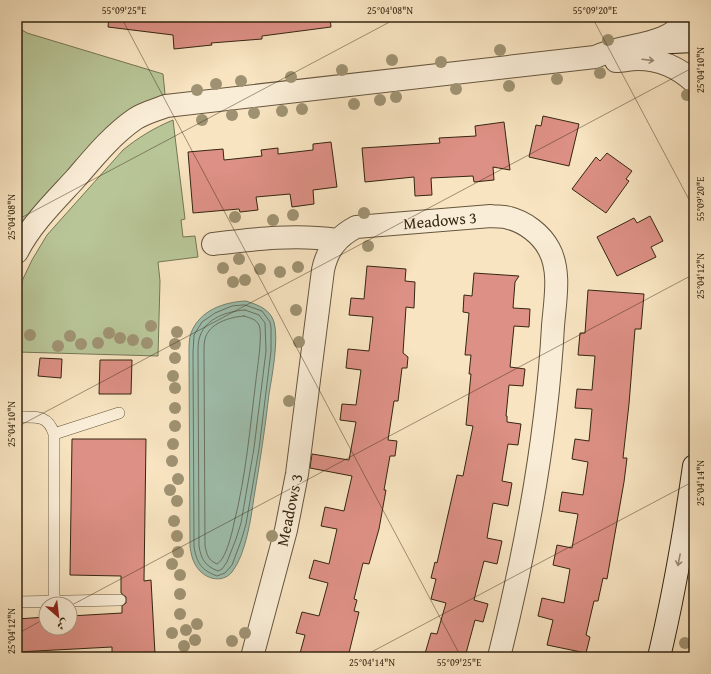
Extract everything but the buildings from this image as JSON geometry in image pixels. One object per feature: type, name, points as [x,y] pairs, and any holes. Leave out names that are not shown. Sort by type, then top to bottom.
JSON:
[{"type":"street","points":[[651,43],[664,38],[676,30],[689,17]]},
{"type":"street","points":[[17,252],[28,232],[42,214],[121,129],[136,118],[166,106],[595,57],[609,51],[651,43],[694,41]]},
{"type":"street","points":[[595,57],[609,61],[639,59],[655,61],[671,66],[694,82]]},
{"type":"street","name":"Meadows 3","points":[[252,657],[286,530],[297,474],[323,270],[330,249],[346,232],[356,227],[491,216],[509,218],[525,224],[538,235],[549,249],[555,265],[556,282],[553,339],[540,454],[518,575],[499,657]]},
{"type":"street","points":[[212,244],[285,236],[320,237],[337,240]]},
{"type":"street","points":[[658,657],[667,624],[688,514],[694,466]]},
{"type":"lane","points":[[54,434],[119,413]]},
{"type":"lane","points":[[17,417],[36,417],[43,419],[48,422],[54,434],[54,596]]},
{"type":"lane","points":[[78,601],[120,600]]},
{"type":"lane","points":[[17,602],[38,602]]},
{"type":"shaded area","points":[[17,27],[27,33],[163,74],[165,94],[110,125],[17,228]]},
{"type":"shaded area","points":[[173,120],[185,219],[181,220],[183,237],[195,236],[198,257],[158,262],[160,281],[158,356],[17,352],[19,303],[22,281],[32,260],[47,235],[123,150],[147,133]]},
{"type":"water","points":[[246,301],[267,311],[274,322],[276,338],[274,358],[266,420],[247,536],[241,556],[232,572],[228,576],[217,579],[207,576],[198,569],[193,560],[190,547],[189,340],[195,325],[200,318],[207,313],[229,303]]}]
